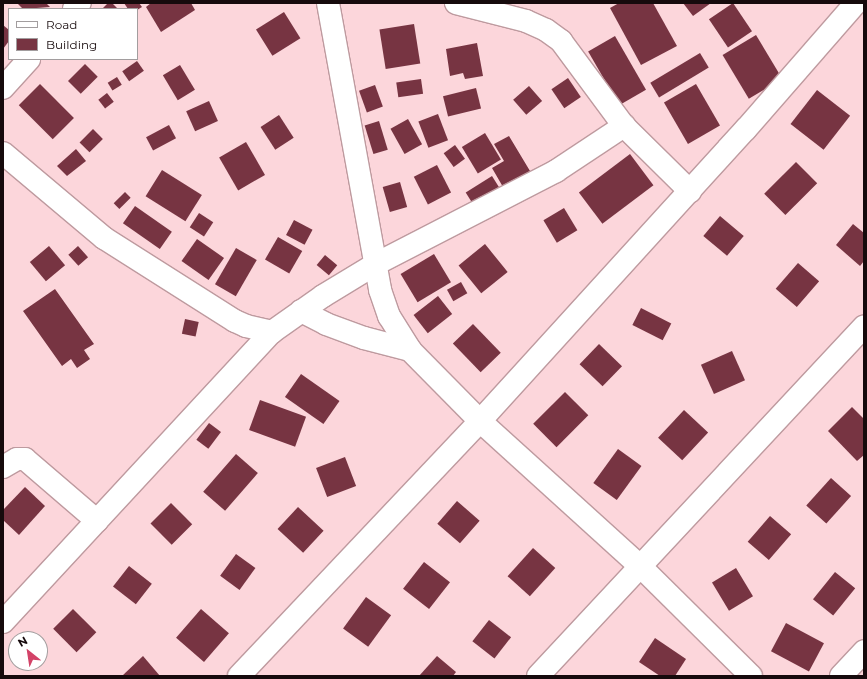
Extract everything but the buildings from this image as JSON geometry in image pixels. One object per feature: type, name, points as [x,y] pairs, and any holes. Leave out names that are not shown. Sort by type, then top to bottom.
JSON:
[{"type":"street","points":[[328,3],[374,265],[389,316],[410,350],[480,421],[640,566],[751,676]]},
{"type":"street","points":[[456,3],[526,21],[546,30],[561,41],[624,126],[690,191]]},
{"type":"street","points":[[239,676],[480,421],[690,191],[856,3]]},
{"type":"street","points":[[3,88],[28,60]]},
{"type":"street","points":[[3,622],[272,332],[374,265],[556,171],[624,126]]},
{"type":"street","points":[[3,153],[104,238],[235,321],[246,326],[272,332]]},
{"type":"street","points":[[301,312],[364,338],[410,350]]},
{"type":"street","points":[[538,676],[864,326]]},
{"type":"street","points":[[3,467],[17,459],[25,459],[97,521]]},
{"type":"street","points":[[841,676],[864,651]]}]
